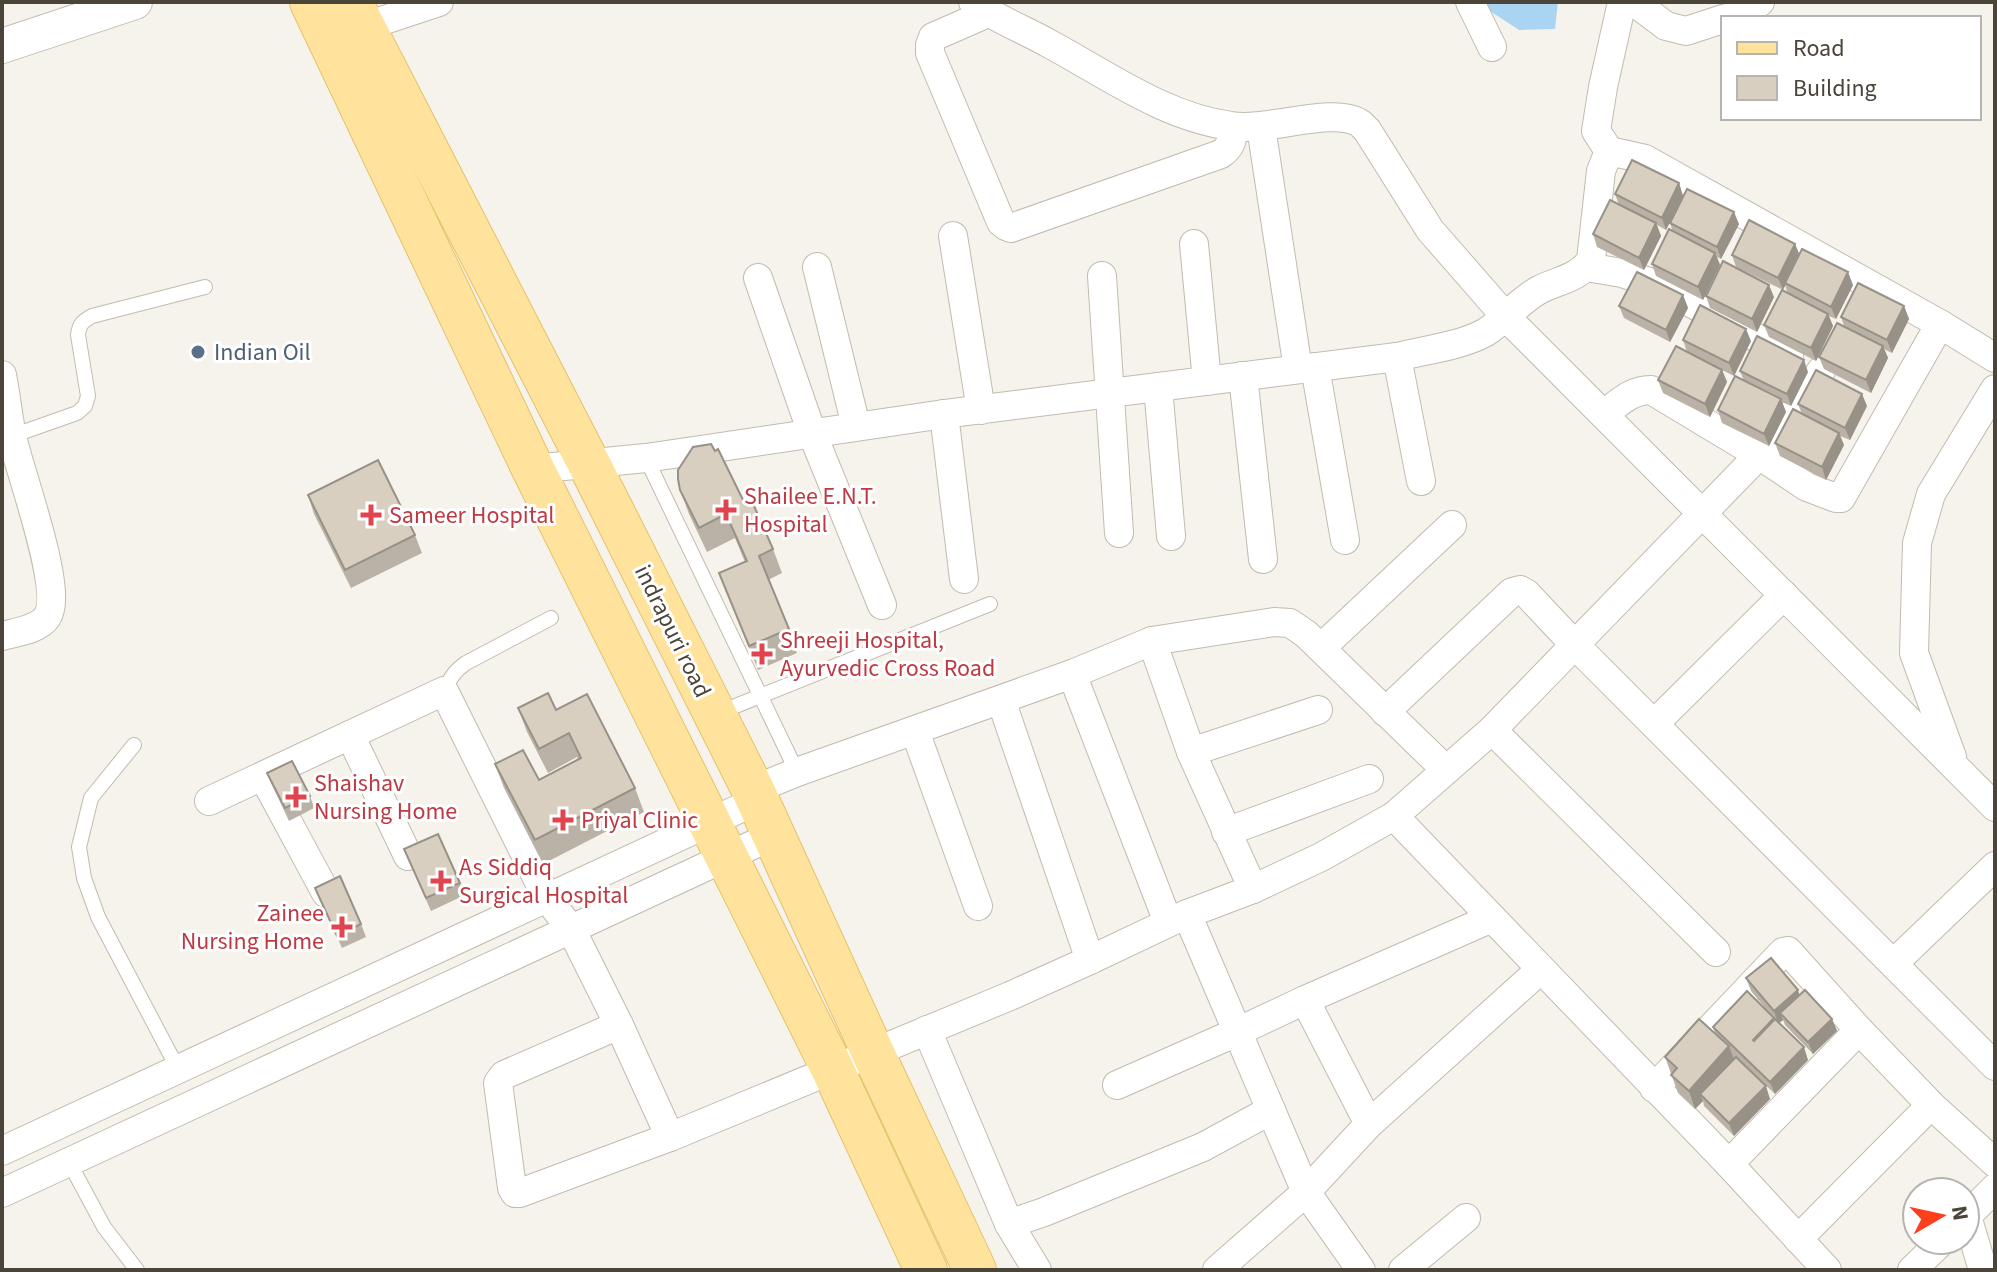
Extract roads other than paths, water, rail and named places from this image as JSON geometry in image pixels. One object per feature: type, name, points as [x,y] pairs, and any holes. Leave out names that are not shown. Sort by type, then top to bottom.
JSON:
[{"type":"main road","name":"indrapuri road","points":[[311,2],[348,23],[589,464],[762,808],[873,1053],[963,1263]]},
{"type":"main road","name":"indrapuri road","points":[[348,23],[533,469],[833,1070],[926,1270]]},
{"type":"street","points":[[2,46],[135,2]]},
{"type":"street","points":[[348,23],[439,2]]},
{"type":"street","points":[[1470,2],[1492,47]]},
{"type":"street","points":[[1622,2],[1596,131],[1609,151],[1645,159],[1995,358]]},
{"type":"street","points":[[1634,2],[1666,26],[1686,31],[1721,20]]},
{"type":"street","points":[[1734,16],[1760,2]]},
{"type":"street","points":[[1247,127],[1221,154],[1011,228],[1001,222],[930,53],[930,45],[933,37],[980,8],[1152,101],[1196,119],[1247,127],[1337,116],[1358,122],[1383,153],[1430,230],[1506,317],[1995,807]]},
{"type":"street","points":[[1247,127],[1307,368],[1345,540]]},
{"type":"street","points":[[533,469],[646,458],[944,414],[1397,357],[1466,340],[1485,332],[1540,289],[1577,275],[1586,267],[1591,260],[1601,171],[1609,151]]},
{"type":"street","points":[[953,236],[981,410]]},
{"type":"street","points":[[1194,244],[1207,381]]},
{"type":"street","points":[[817,267],[856,426]]},
{"type":"street","points":[[1586,267],[1622,273],[1655,284],[1855,392]]},
{"type":"street","points":[[1102,276],[1119,533]]},
{"type":"street","points":[[758,278],[812,433],[882,605]]},
{"type":"street","points":[[619,1025],[500,1078],[498,1083],[515,1193],[670,1137],[927,1030],[1090,960],[1178,918],[1253,889],[1321,857],[1394,816],[1492,730],[1759,455],[1776,440],[1855,392],[1940,324]]},
{"type":"street","points":[[1397,357],[1421,481]]},
{"type":"street","points":[[2,375],[12,436],[49,569],[52,604],[47,617],[35,627],[2,636]]},
{"type":"street","points":[[1243,376],[1263,559]]},
{"type":"street","points":[[1158,387],[1171,536]]},
{"type":"street","points":[[1954,765],[1914,653],[1917,543],[1931,494],[1995,389]]},
{"type":"street","points":[[1604,414],[1630,395],[1640,390],[1651,390],[1807,487],[1841,498],[1855,392]]},
{"type":"street","points":[[944,414],[964,579]]},
{"type":"street","points":[[1321,648],[1452,525]]},
{"type":"street","points":[[1385,712],[1512,592],[1520,590],[1527,594],[1995,1066]]},
{"type":"street","points":[[1654,724],[1784,595]]},
{"type":"street","points":[[2,1193],[571,929],[719,840],[762,808],[797,772],[1072,674],[1152,641],[1274,622],[1290,623],[1321,648],[1446,770]]},
{"type":"street","points":[[1152,641],[1191,752],[1253,889]]},
{"type":"street","points":[[1072,674],[1178,918],[1237,1032],[1306,1192],[1361,1270]]},
{"type":"street","points":[[209,801],[444,691],[547,898],[571,929],[670,1137]]},
{"type":"street","points":[[1001,700],[1090,960]]},
{"type":"street","points":[[1191,752],[1318,710]]},
{"type":"street","points":[[1492,730],[1716,952]]},
{"type":"street","points":[[915,731],[978,906]]},
{"type":"street","points":[[350,735],[408,856]]},
{"type":"street","points":[[263,776],[326,893]]},
{"type":"street","points":[[1226,832],[1369,779]]},
{"type":"street","points":[[2,1151],[547,898],[719,840],[762,808]]},
{"type":"street","points":[[1394,816],[1827,1270]]},
{"type":"street","points":[[1894,963],[1995,866]]},
{"type":"street","points":[[1117,1085],[1492,918]]},
{"type":"street","points":[[1654,1088],[1786,950],[1931,1105],[1995,1163]]},
{"type":"street","points":[[1217,1270],[1306,1192],[1369,1124],[1541,969]]},
{"type":"street","points":[[1305,1000],[1369,1124]]},
{"type":"street","points":[[927,1030],[1009,1224],[1037,1270]]},
{"type":"street","points":[[1729,1164],[1859,1030]]},
{"type":"street","points":[[1798,1239],[1931,1105]]},
{"type":"street","points":[[1009,1224],[1203,1147],[1271,1110]]},
{"type":"street","points":[[1403,1270],[1466,1218]]},
{"type":"street","points":[[1912,1270],[1926,1256]]},
{"type":"lane","points":[[12,436],[77,413],[85,406],[88,396],[78,335],[79,326],[84,320],[205,287]]},
{"type":"lane","points":[[646,458],[797,772]]},
{"type":"lane","points":[[714,714],[990,604]]},
{"type":"lane","points":[[444,691],[450,678],[466,663],[551,618]]},
{"type":"lane","points":[[134,745],[91,798],[79,847],[84,878],[98,917],[178,1069]]},
{"type":"lane","points":[[69,1162],[104,1227],[137,1270]]},
{"type":"water","points":[[1481,2],[1558,2],[1555,29],[1519,30]]},
{"type":"place","name":"Indian Oil","points":[[198,352]]},
{"type":"place","name":"Shailee E.N.T. Hospital","points":[[726,510]]},
{"type":"place","name":"Sameer Hospital","points":[[371,515]]},
{"type":"place","name":"Shreeji Hospital, Ayurvedic Cross Road","points":[[762,654]]},
{"type":"place","name":"Shaishav Nursing Home","points":[[296,797]]},
{"type":"place","name":"Priyal Clinic","points":[[563,820]]},
{"type":"place","name":"As Siddiq Surgical Hospital","points":[[441,881]]},
{"type":"place","name":"Zainee Nursing Home","points":[[342,927]]}]
